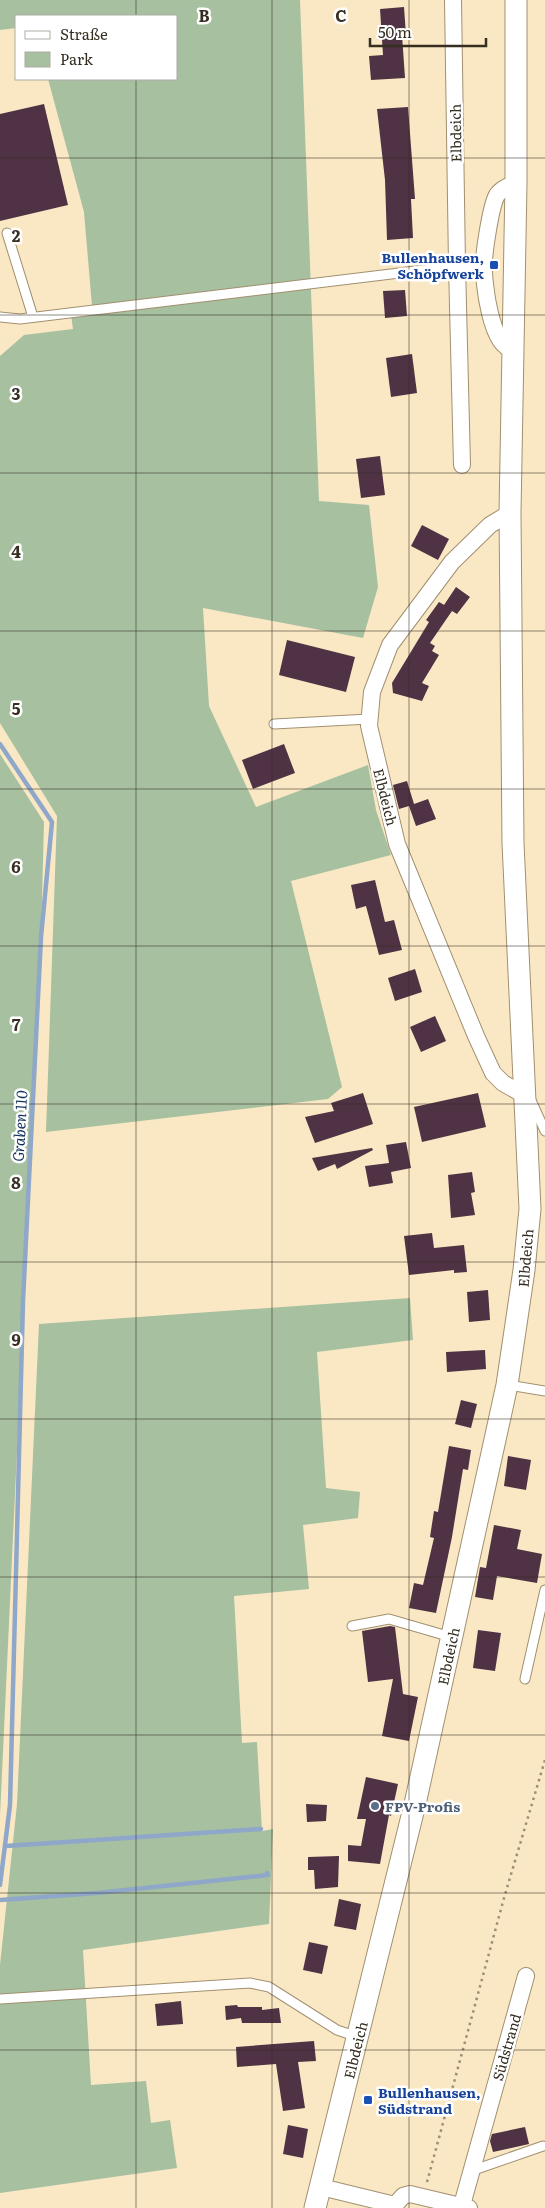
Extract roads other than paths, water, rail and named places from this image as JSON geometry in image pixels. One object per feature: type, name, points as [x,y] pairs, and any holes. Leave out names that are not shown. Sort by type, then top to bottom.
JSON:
[{"type":"street","name":"Elbdeich","points":[[453,0],[462,464]]},
{"type":"street","name":"Elbdeich","points":[[315,2208],[415,1804],[507,1385],[521,1299],[530,1208],[513,843],[510,513],[516,183],[516,0]]},
{"type":"street","points":[[513,349],[509,349],[500,343],[493,326],[484,264],[496,196],[516,183]]},
{"type":"street","points":[[457,266],[484,264]]},
{"type":"street","name":"Elbdeich","points":[[510,513],[490,525],[452,562],[390,645],[372,692],[369,726],[397,844],[476,1036],[493,1073],[503,1083],[526,1096]]},
{"type":"street","name":"Südstrand","points":[[321,2187],[402,2206],[403,2196],[410,2194],[465,2207],[471,2171],[526,1976]]},
{"type":"lane","points":[[7,233],[33,317]]},
{"type":"lane","points":[[0,317],[33,317],[457,266]]},
{"type":"lane","points":[[274,724],[369,720]]},
{"type":"lane","points":[[526,1096],[534,1105],[545,1131]]},
{"type":"lane","points":[[507,1385],[545,1391]]},
{"type":"lane","points":[[525,1679],[545,1590]]},
{"type":"lane","points":[[352,1626],[389,1619],[452,1638]]},
{"type":"lane","points":[[0,1998],[250,1983],[269,1987],[338,2030],[358,2037]]},
{"type":"lane","points":[[471,2171],[543,2146]]},
{"type":"waterway","name":"Graben 110","points":[[0,744],[52,822],[41,937],[23,1301],[10,1805],[0,1885]]},
{"type":"waterway","points":[[6,1846],[261,1829]]},
{"type":"waterway","points":[[0,1900],[97,1893],[268,1875],[267,1873]]},
{"type":"place","name":"Bullenhausen, Schöpfwerk","points":[[494,265]]},
{"type":"place","name":"FPV-Profis","points":[[375,1806]]},
{"type":"place","name":"Bullenhausen, Südstrand","points":[[368,2100]]}]
